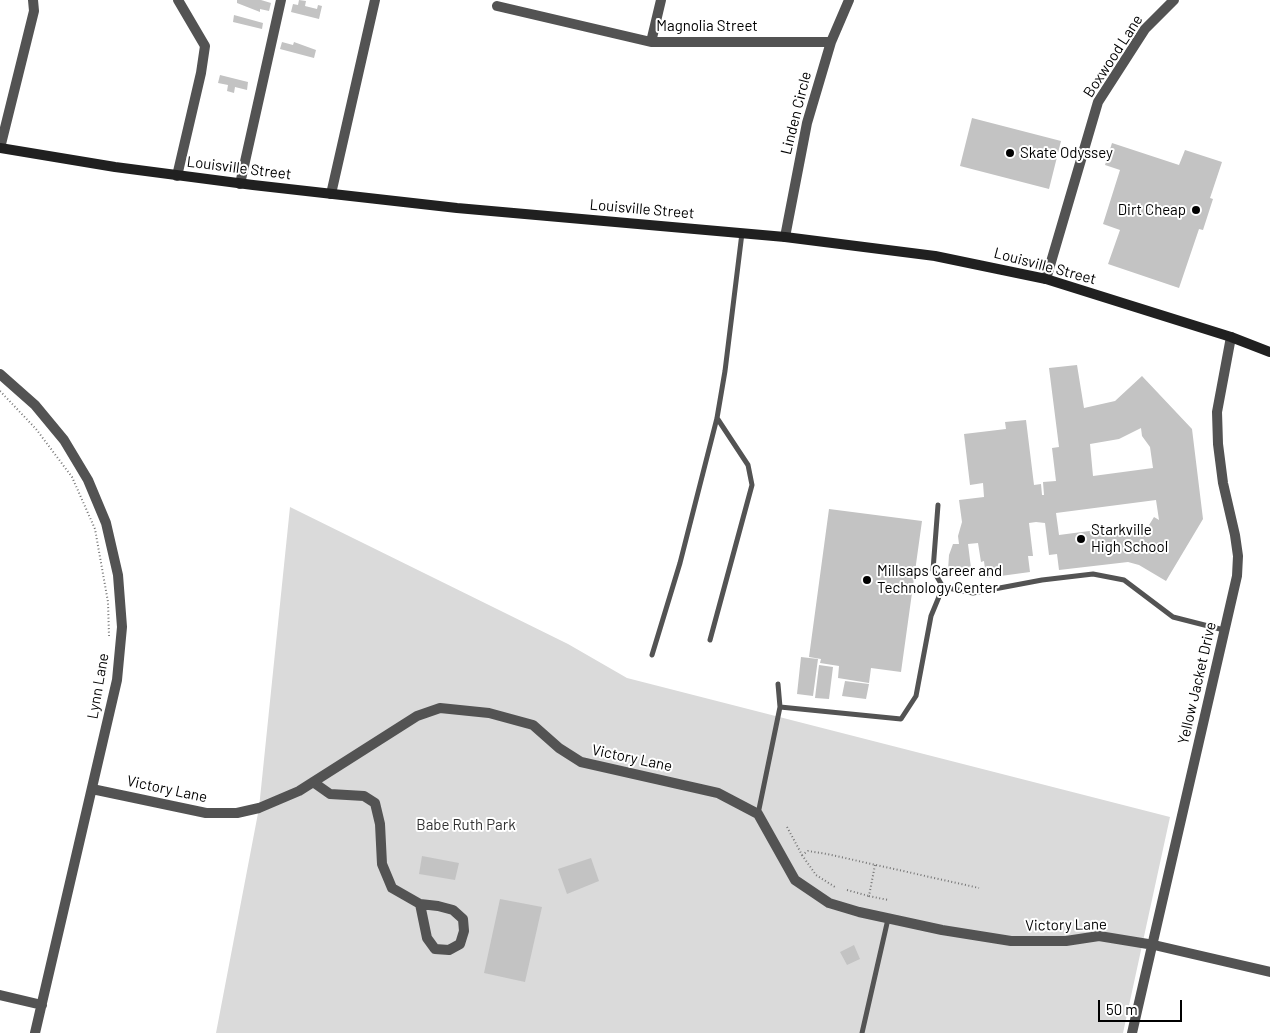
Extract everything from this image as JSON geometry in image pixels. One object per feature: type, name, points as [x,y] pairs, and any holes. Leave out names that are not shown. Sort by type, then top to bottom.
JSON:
[{"type":"main road","name":"Louisville Street","points":[[0,148],[240,184],[785,237],[935,256],[1046,279],[1270,352]]},
{"type":"street","points":[[0,148],[34,11],[33,0]]},
{"type":"street","points":[[177,176],[201,73],[205,46],[178,0]]},
{"type":"street","points":[[240,184],[282,0]]},
{"type":"street","points":[[331,194],[375,0]]},
{"type":"street","points":[[651,42],[661,0]]},
{"type":"street","name":"Linden Circle","points":[[785,237],[807,123],[831,42],[849,0]]},
{"type":"street","name":"Boxwood Lane","points":[[1046,279],[1098,102],[1145,29],[1174,0]]},
{"type":"street","name":"Magnolia Street","points":[[497,6],[651,42],[831,42]]},
{"type":"street","name":"Yellow Jacket Drive","points":[[1132,1033],[1154,945],[1236,576],[1238,556],[1236,535],[1223,483],[1218,444],[1217,412],[1231,338]]},
{"type":"street","name":"Lynn Lane","points":[[0,374],[35,405],[64,440],[88,480],[106,523],[118,574],[122,627],[116,680],[36,1033]]},
{"type":"street","name":"Victory Lane","points":[[92,789],[206,813],[238,813],[259,808],[299,791],[417,716],[440,708],[489,713],[533,725],[558,748],[581,762],[718,792],[758,814],[795,880],[829,903],[888,919],[1011,941],[1066,941],[1099,936],[1154,945],[1270,972]]},
{"type":"street","points":[[313,782],[330,794],[364,796],[375,803],[380,824],[382,864],[392,888],[420,904],[453,910],[463,919],[464,931],[460,944],[449,950],[435,949],[428,938],[420,904]]},
{"type":"street","points":[[0,994],[42,1005]]},
{"type":"lane","points":[[652,655],[680,562],[717,418],[725,371],[742,233]]},
{"type":"lane","points":[[710,640],[752,485],[748,465],[717,418]]},
{"type":"lane","points":[[938,505],[933,570],[943,587],[973,593],[1042,580],[1093,574],[1124,580],[1174,617],[1225,630]]},
{"type":"lane","points":[[780,707],[901,719],[916,696],[932,616],[943,587]]},
{"type":"lane","points":[[758,814],[780,707],[778,684]]},
{"type":"lane","points":[[862,1033],[888,919]]},
{"type":"path","points":[[0,391],[36,429],[72,477],[95,529],[108,602],[109,638]]},
{"type":"path","points":[[787,826],[802,855],[816,875],[835,887]]},
{"type":"path","points":[[802,855],[808,851],[979,888]]},
{"type":"path","points":[[869,896],[875,865]]},
{"type":"path","points":[[847,890],[888,900]]},
{"type":"green space","name":"Babe Ruth Park","points":[[290,507],[568,644],[627,678],[1170,817],[1123,1033],[216,1033],[259,808]]},
{"type":"building","points":[[237,0],[261,0],[271,3],[269,11],[260,9],[260,12],[237,3]]},
{"type":"building","points":[[299,0],[306,1],[305,6],[317,9],[318,5],[322,6],[319,19],[291,12],[293,4],[298,5]]},
{"type":"building","points":[[234,15],[263,23],[262,29],[233,22]]},
{"type":"building","points":[[282,42],[293,45],[294,42],[316,50],[314,58],[280,49]]},
{"type":"building","points":[[220,75],[248,82],[247,90],[235,87],[234,93],[227,91],[228,85],[218,83]]},
{"type":"building","name":"Skate Odyssey","points":[[972,118],[1061,141],[1049,189],[960,166]]},
{"type":"building","points":[[1112,143],[1179,165],[1185,150],[1222,162],[1210,198],[1213,199],[1203,230],[1199,229],[1179,288],[1108,264],[1120,230],[1103,224],[1120,170],[1105,165]]},
{"type":"building","points":[[1077,365],[1084,408],[1115,401],[1142,376],[1192,429],[1203,519],[1166,581],[1139,565],[1128,562],[1059,570],[1057,554],[1049,555],[1045,523],[1036,522],[1029,523],[1033,556],[1028,556],[1030,572],[986,578],[984,561],[981,562],[978,543],[968,544],[971,568],[948,571],[949,555],[953,544],[959,544],[958,536],[962,522],[959,500],[984,497],[983,483],[970,485],[964,434],[1006,429],[1005,422],[1026,420],[1034,485],[1041,484],[1042,495],[1044,495],[1043,482],[1056,481],[1052,448],[1059,447],[1049,368]],"holes":[[[1141,428],[1142,436],[1150,447],[1153,468],[1093,476],[1090,444],[1119,439]],[[1156,500],[1159,520],[1154,517],[1146,530],[1137,527],[1120,527],[1059,535],[1056,513]]]},
{"type":"building","name":"Millsaps Career and Technology Center","points":[[829,509],[922,521],[901,672],[871,668],[869,683],[838,678],[839,666],[820,663],[821,659],[809,657]]},
{"type":"building","points":[[801,657],[818,659],[813,696],[797,694]]},
{"type":"building","points":[[819,665],[833,667],[829,699],[815,698]]},
{"type":"building","points":[[845,681],[869,684],[866,699],[842,696]]},
{"type":"building","points":[[422,856],[459,863],[455,880],[419,874]]},
{"type":"building","points":[[591,858],[599,881],[567,894],[558,869]]},
{"type":"building","points":[[500,899],[542,907],[525,982],[484,973]]},
{"type":"building","points":[[854,945],[860,959],[847,965],[840,952]]},
{"type":"place","name":"Skate Odyssey","points":[[1010,153]]},
{"type":"place","name":"Dirt Cheap","points":[[1196,210]]},
{"type":"place","name":"Starkville High School","points":[[1081,539]]},
{"type":"place","name":"Millsaps Career and Technology Center","points":[[867,580]]}]
